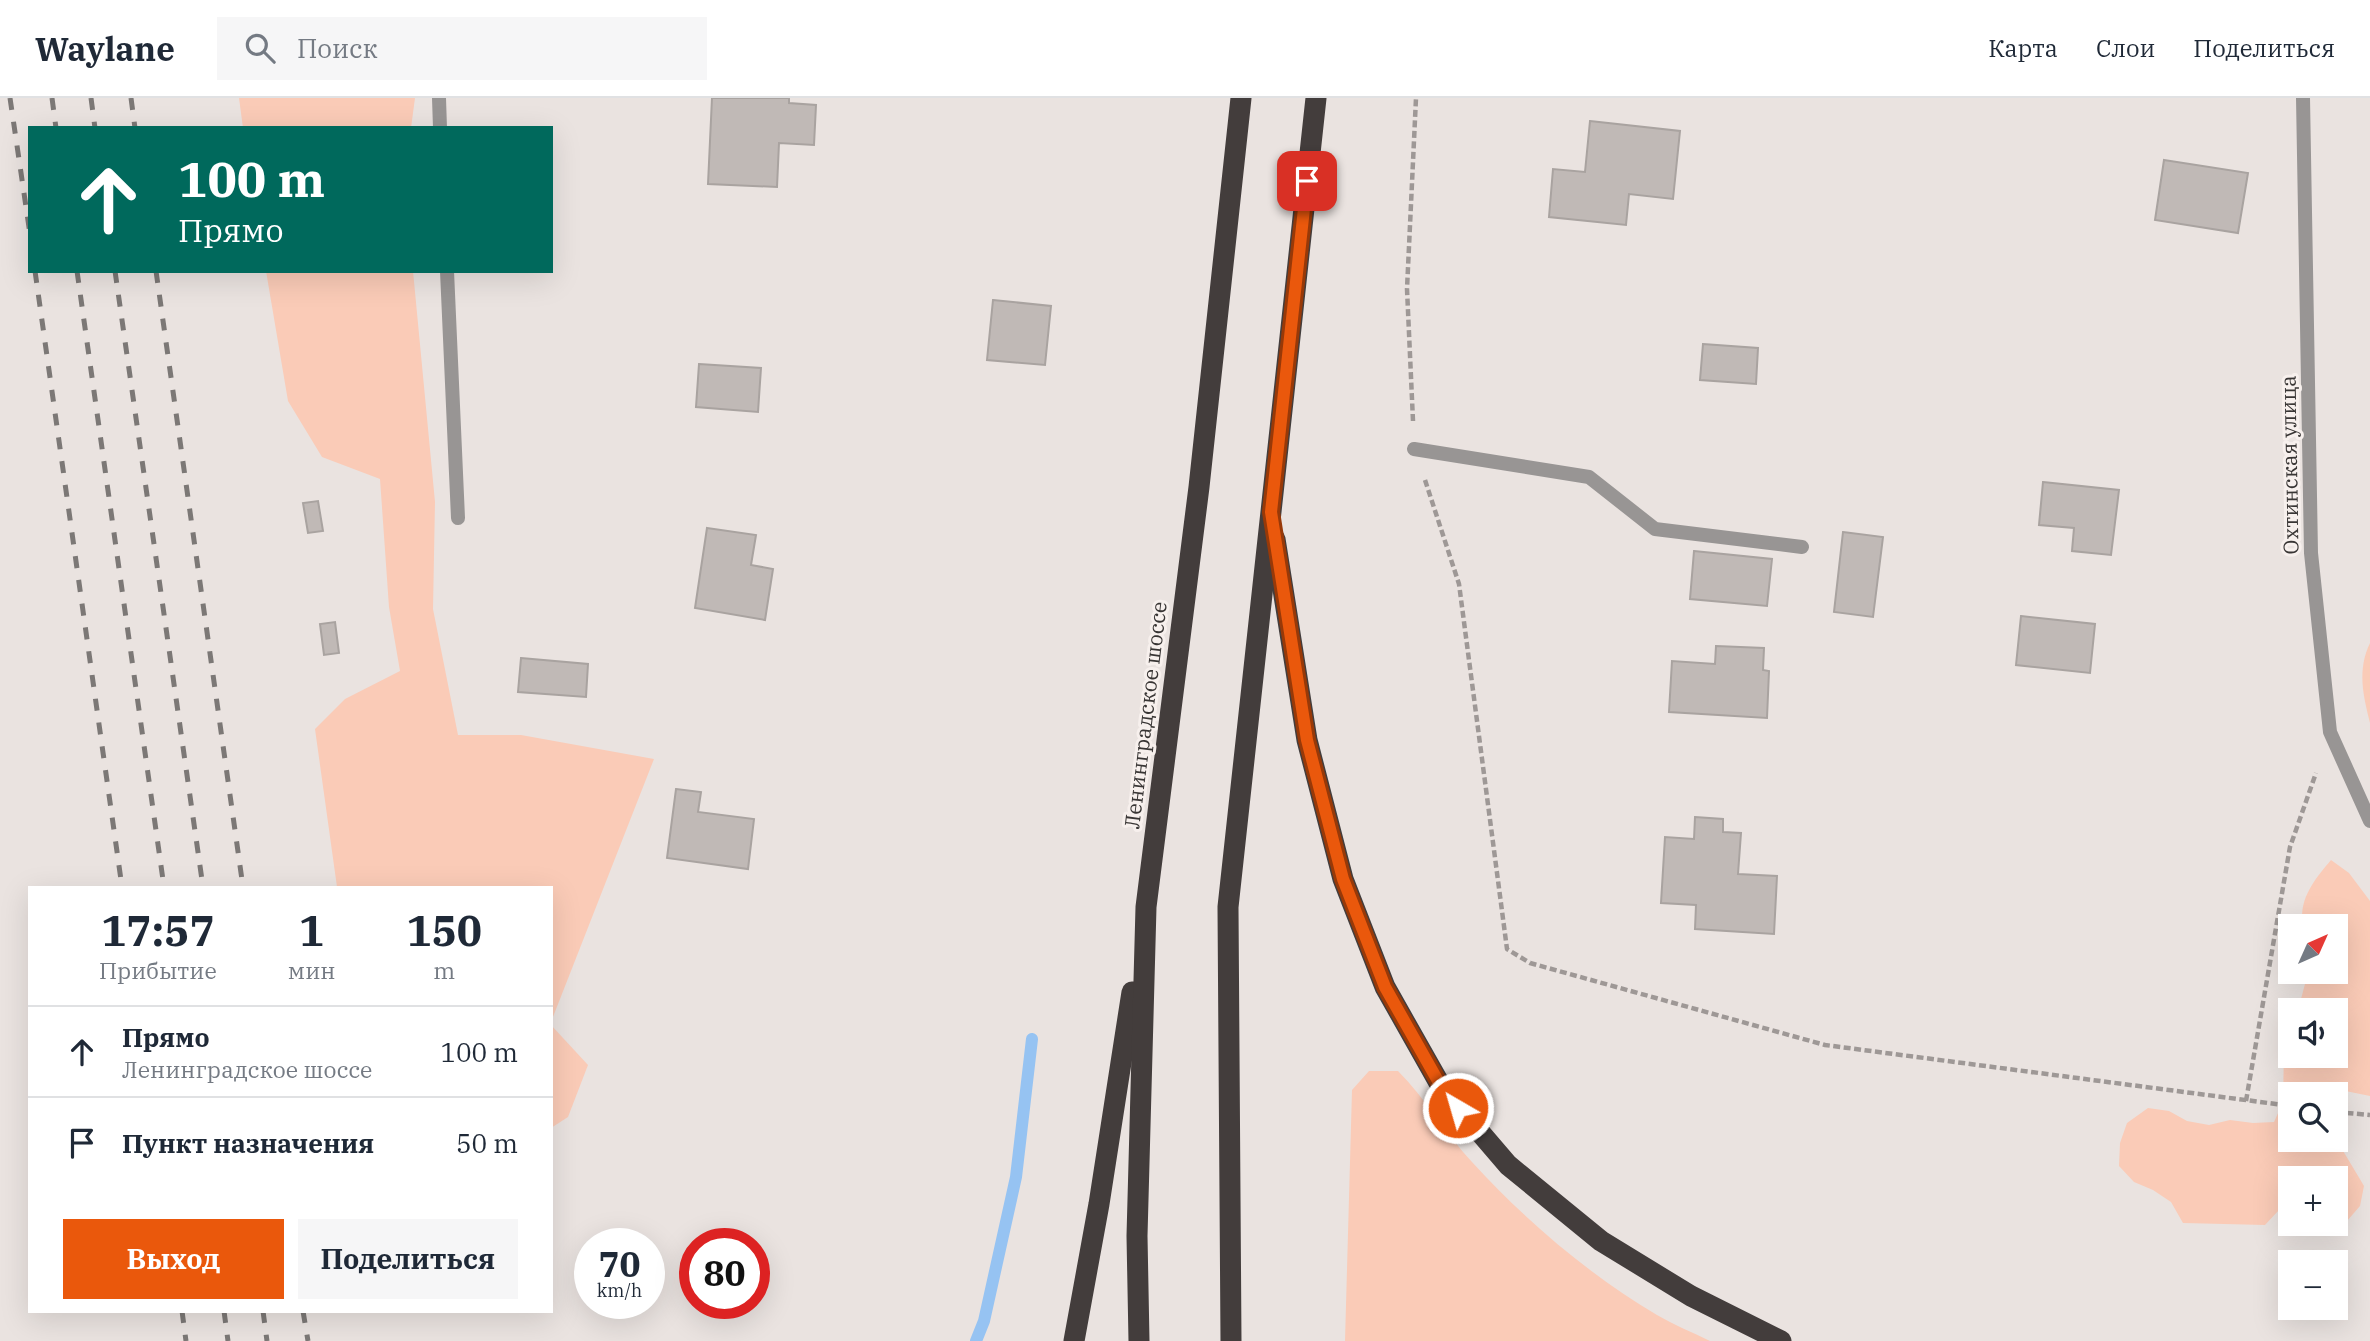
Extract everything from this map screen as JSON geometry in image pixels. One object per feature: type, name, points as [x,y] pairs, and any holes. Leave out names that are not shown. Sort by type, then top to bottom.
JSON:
[{"type":"highway","name":"Ленинградское шоссе","points":[[1139,1341],[1137,1236],[1146,907],[1199,487],[1241,98]]},
{"type":"highway","points":[[1231,1341],[1228,907],[1316,98]]},
{"type":"highway","points":[[1271,512],[1307,740],[1343,879],[1385,987],[1442,1088],[1508,1165],[1601,1241],[1691,1296],[1780,1341]]},
{"type":"highway","points":[[1074,1341],[1146,907]]},
{"type":"street","points":[[439,98],[440,126]]},
{"type":"street","name":"Охтинская улица","points":[[2303,98],[2311,554],[2330,732],[2370,821]]},
{"type":"street","points":[[447,273],[458,518]]},
{"type":"street","points":[[1414,449],[1588,477],[1655,529],[1802,547]]},
{"type":"path","points":[[1416,98],[1407,289],[1414,449],[1459,584],[1507,949],[1530,963],[1825,1045],[2278,1105]]},
{"type":"path","points":[[2246,1101],[2290,848],[2330,732]]},
{"type":"path","points":[[2348,1113],[2370,1115]]},
{"type":"shaded area","points":[[239,98],[415,98],[411,126],[243,126]]},
{"type":"shaded area","points":[[266,273],[413,273],[435,502],[433,609],[458,735],[521,735],[654,759],[553,1017],[553,886],[337,886],[315,729],[345,699],[400,671],[389,607],[380,479],[322,457],[288,401]]},
{"type":"shaded area","points":[[2370,643],[2370,723],[2363,693],[2362,673]]},
{"type":"shaded area","points":[[2331,860],[2349,873],[2370,901],[2370,1096],[2348,1092],[2348,1082],[2283,1082],[2284,1068],[2348,1068],[2348,998],[2301,998],[2305,984],[2348,984],[2348,914],[2302,914],[2305,898]]},
{"type":"shaded area","points":[[553,1027],[588,1065],[568,1117],[553,1127]]},
{"type":"shaded area","points":[[1369,1071],[1398,1071],[1462,1151],[1493,1184],[1536,1226],[1582,1264],[1657,1315],[1710,1341],[1345,1341],[1352,1090]]},
{"type":"shaded area","points":[[2148,1108],[2169,1111],[2187,1121],[2209,1125],[2230,1120],[2274,1122],[2278,1113],[2278,1152],[2344,1152],[2364,1186],[2360,1206],[2348,1220],[2348,1166],[2278,1166],[2278,1211],[2265,1225],[2183,1223],[2171,1202],[2134,1182],[2119,1166],[2120,1143],[2127,1123]]},
{"type":"building","points":[[712,98],[789,98],[789,103],[816,105],[814,145],[779,143],[777,187],[708,184]]},
{"type":"building","points":[[1590,121],[1680,131],[1673,199],[1629,194],[1626,225],[1549,217],[1553,169],[1585,172]]},
{"type":"building","points":[[2164,160],[2248,173],[2238,233],[2155,220]]},
{"type":"building","points":[[993,300],[1051,306],[1045,365],[987,360]]},
{"type":"building","points":[[1703,344],[1758,348],[1756,384],[1700,380]]},
{"type":"building","points":[[699,364],[761,368],[758,412],[696,407]]},
{"type":"building","points":[[2043,482],[2119,490],[2111,555],[2072,551],[2074,528],[2039,525]]},
{"type":"building","points":[[318,501],[323,531],[308,533],[303,503]]},
{"type":"building","points":[[707,528],[756,535],[751,565],[773,569],[765,620],[695,608]]},
{"type":"building","points":[[1843,532],[1883,537],[1873,617],[1834,612]]},
{"type":"building","points":[[1694,551],[1772,559],[1767,606],[1690,599]]},
{"type":"building","points":[[2021,616],[2095,624],[2090,673],[2016,665]]},
{"type":"building","points":[[335,622],[339,653],[324,655],[320,624]]},
{"type":"building","points":[[1716,646],[1764,648],[1763,670],[1769,671],[1767,718],[1669,712],[1672,661],[1715,664]]},
{"type":"building","points":[[521,658],[588,664],[586,697],[518,692]]},
{"type":"building","points":[[676,789],[701,792],[698,812],[754,819],[748,869],[667,858]]},
{"type":"building","points":[[1695,817],[1723,819],[1723,832],[1741,833],[1738,874],[1777,876],[1774,934],[1695,929],[1696,905],[1661,903],[1665,837],[1694,839]]},
{"type":"waterway","points":[[976,1341],[984,1321],[1016,1177],[1032,1039]]},
{"type":"railway","points":[[10,98],[28,220]]},
{"type":"railway","points":[[52,98],[56,126]]},
{"type":"railway","points":[[91,98],[95,126]]},
{"type":"railway","points":[[131,98],[135,126]]},
{"type":"railway","points":[[35,273],[122,886]]},
{"type":"railway","points":[[77,273],[164,886]]},
{"type":"railway","points":[[115,273],[203,886]]},
{"type":"railway","points":[[156,273],[243,886]]},
{"type":"railway","points":[[182,1313],[186,1341]]},
{"type":"railway","points":[[224,1313],[228,1341]]},
{"type":"railway","points":[[263,1313],[267,1341]]},
{"type":"railway","points":[[303,1313],[308,1341]]},
{"type":"route","points":[[1307,181],[1271,512],[1307,740],[1343,879],[1385,987],[1442,1088],[1458,1108]]}]
